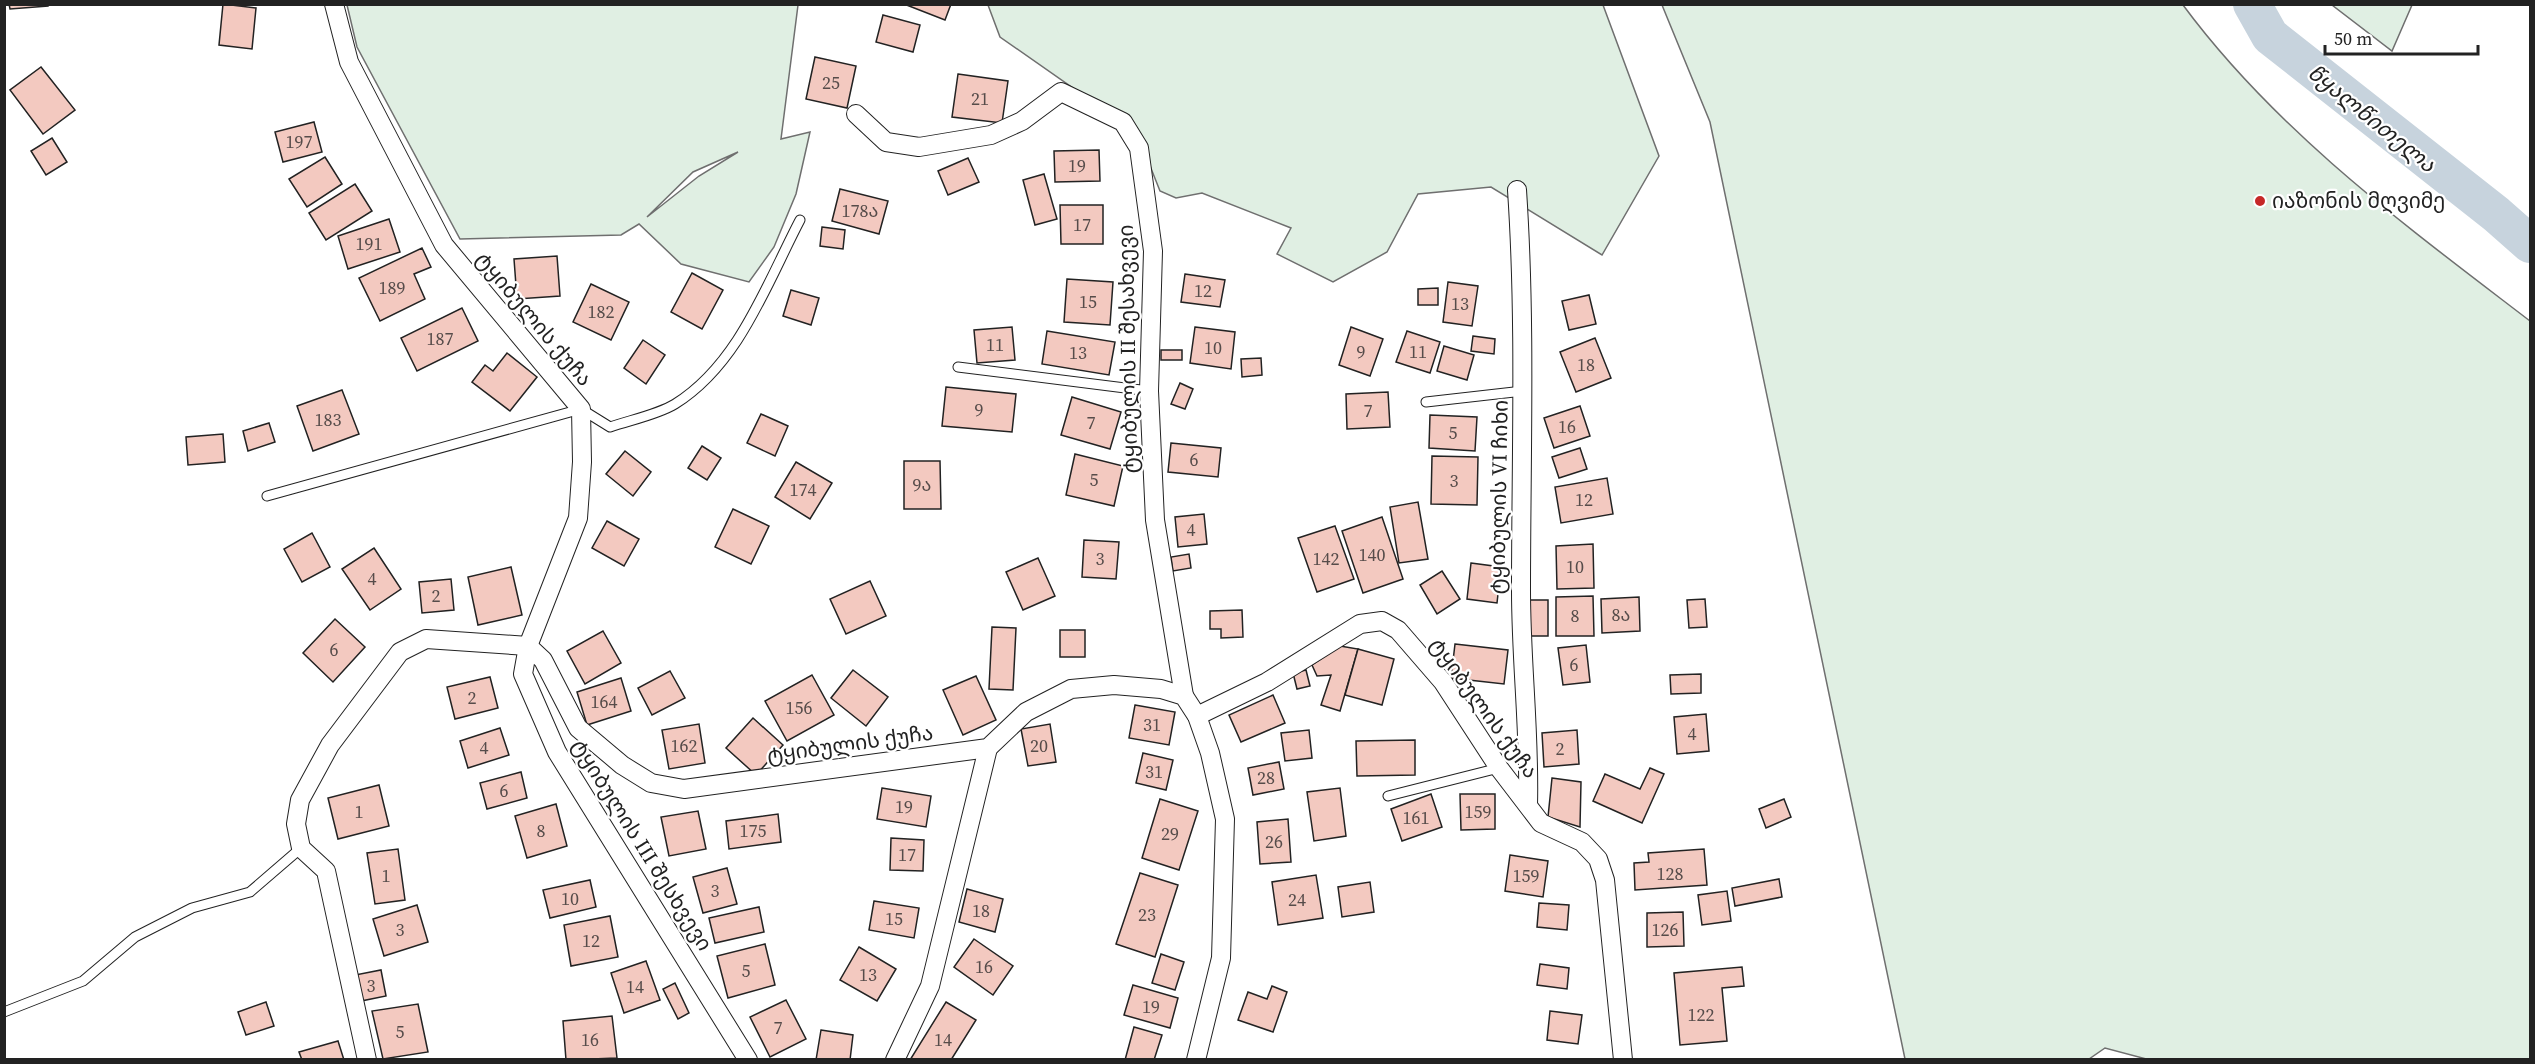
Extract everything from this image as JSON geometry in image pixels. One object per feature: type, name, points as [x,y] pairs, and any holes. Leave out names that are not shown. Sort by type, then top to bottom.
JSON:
[{"type":"street","name":"ტყიბულის ქუჩა","points":[[334,4],[349,62],[444,245],[580,409],[582,462],[578,518],[528,646],[543,660],[578,728],[622,765],[651,783],[684,789],[988,748]]},
{"type":"street","name":"ტყიბულის II შესახვევი","points":[[856,114],[886,142],[919,147],[991,135],[1022,121],[1061,92],[1123,122],[1138,148],[1153,251],[1149,391],[1155,520],[1184,696]]},
{"type":"street","name":"ტყიბულის VI ჩიხი","points":[[1517,190],[1523,278],[1521,592],[1522,674],[1529,754],[1528,805]]},
{"type":"street","name":"ტყიბულის ქუჩა","points":[[1197,716],[1267,682],[1360,624],[1382,621],[1398,630],[1443,682],[1499,768],[1541,823],[1582,842],[1598,859],[1605,880],[1623,1059]]},
{"type":"street","points":[[367,1059],[326,871],[301,848],[296,824],[304,792],[330,745],[400,652],[426,639],[528,646]]},
{"type":"street","name":"ტყიბულის III შესხვევი","points":[[528,646],[524,674],[557,752],[748,1059]]},
{"type":"street","points":[[895,1059],[930,986],[988,748],[1026,712],[1071,689],[1114,685],[1161,689],[1184,696],[1197,716],[1210,753],[1225,819],[1221,958],[1197,1059]]},
{"type":"lane","points":[[267,496],[580,409],[610,427],[673,405],[709,379],[733,348],[800,220]]},
{"type":"lane","points":[[958,368],[1149,391]]},
{"type":"lane","points":[[1426,402],[1523,391]]},
{"type":"lane","points":[[1388,796],[1499,768]]},
{"type":"lane","points":[[4,1012],[83,981],[135,938],[192,908],[250,892],[301,848]]},
{"type":"green space","points":[[347,5],[798,5],[781,139],[810,132],[796,194],[774,247],[749,282],[681,264],[639,224],[621,235],[460,239],[357,47]],"holes":[[[738,152],[699,176],[647,217],[693,172]]]},
{"type":"green space","points":[[988,5],[1603,5],[1659,156],[1602,255],[1491,187],[1418,194],[1387,252],[1333,282],[1277,254],[1291,228],[1202,193],[1176,198],[1160,191],[1131,118],[1076,90],[1000,37]]},
{"type":"green space","points":[[1662,5],[2183,5],[2259,95],[2301,136],[2390,213],[2530,321],[2530,1059],[2150,1060],[2105,1048],[2089,1059],[1905,1059],[1710,122]]},
{"type":"green space","points":[[2332,5],[2412,5],[2392,51]]},
{"type":"building","points":[[9,4],[48,4],[48,6],[10,9]]},
{"type":"building","points":[[223,4],[256,8],[252,49],[219,45]]},
{"type":"building","points":[[904,4],[951,4],[945,20]]},
{"type":"building","points":[[883,15],[920,25],[913,52],[876,42]]},
{"type":"building","points":[[815,57],[856,66],[847,108],[806,99]]},
{"type":"building","points":[[41,67],[75,110],[43,134],[10,90]]},
{"type":"building","points":[[958,74],[1008,81],[1002,123],[952,117]]},
{"type":"building","points":[[314,122],[322,152],[283,162],[275,132]]},
{"type":"building","points":[[52,138],[67,162],[46,175],[31,151]]},
{"type":"building","points":[[1099,150],[1100,181],[1055,182],[1054,151]]},
{"type":"building","points":[[325,157],[342,184],[307,207],[289,179]]},
{"type":"building","points":[[968,158],[979,182],[948,195],[938,171]]},
{"type":"building","points":[[1044,174],[1057,219],[1035,225],[1023,180]]},
{"type":"building","points":[[355,184],[372,211],[326,240],[309,213]]},
{"type":"building","points":[[840,189],[888,201],[879,234],[832,221]]},
{"type":"building","points":[[1060,205],[1103,205],[1103,244],[1061,244]]},
{"type":"building","points":[[389,219],[400,252],[348,269],[338,236]]},
{"type":"building","points":[[822,227],[845,230],[843,249],[820,246]]},
{"type":"building","points":[[422,248],[431,267],[414,274],[425,299],[380,321],[359,278]]},
{"type":"building","points":[[557,256],[560,296],[517,299],[514,259]]},
{"type":"building","points":[[692,273],[723,290],[702,329],[671,312]]},
{"type":"building","points":[[1185,274],[1225,280],[1220,307],[1181,302]]},
{"type":"building","points":[[1067,279],[1113,282],[1110,325],[1064,322]]},
{"type":"building","points":[[1448,282],[1478,286],[1472,326],[1443,322]]},
{"type":"building","points":[[591,284],[629,302],[611,340],[573,322]]},
{"type":"building","points":[[1438,288],[1438,305],[1418,305],[1418,289]]},
{"type":"building","points":[[791,290],[819,298],[811,325],[783,316]]},
{"type":"building","points":[[1589,295],[1596,324],[1569,330],[1562,301]]},
{"type":"building","points":[[462,308],[478,341],[417,371],[401,338]]},
{"type":"building","points":[[1012,327],[1015,360],[977,363],[974,330]]},
{"type":"building","points":[[1195,327],[1235,332],[1231,369],[1190,363]]},
{"type":"building","points":[[1351,327],[1383,339],[1370,376],[1339,365]]},
{"type":"building","points":[[1047,331],[1115,342],[1109,375],[1042,364]]},
{"type":"building","points":[[1407,331],[1440,342],[1430,373],[1396,362]]},
{"type":"building","points":[[1473,336],[1495,339],[1494,354],[1471,351]]},
{"type":"building","points":[[1595,338],[1611,378],[1576,392],[1560,352]]},
{"type":"building","points":[[643,340],[665,355],[646,384],[624,368]]},
{"type":"building","points":[[1444,346],[1474,355],[1467,380],[1437,371]]},
{"type":"building","points":[[1161,350],[1182,350],[1182,360],[1161,360]]},
{"type":"building","points":[[507,353],[537,377],[510,411],[472,382],[485,365],[493,371]]},
{"type":"building","points":[[1261,358],[1262,375],[1242,377],[1241,359]]},
{"type":"building","points":[[1180,383],[1193,389],[1185,409],[1171,404]]},
{"type":"building","points":[[946,387],[1016,394],[1012,432],[942,426]]},
{"type":"building","points":[[342,390],[359,434],[313,451],[297,406]]},
{"type":"building","points":[[1388,392],[1390,427],[1347,429],[1346,394]]},
{"type":"building","points":[[1072,397],[1121,412],[1110,449],[1061,435]]},
{"type":"building","points":[[1580,406],[1590,436],[1554,448],[1544,418]]},
{"type":"building","points":[[761,414],[788,426],[775,456],[747,443]]},
{"type":"building","points":[[1430,415],[1477,417],[1475,451],[1429,448]]},
{"type":"building","points":[[269,423],[275,442],[248,451],[243,431]]},
{"type":"building","points":[[223,434],[225,462],[188,465],[186,437]]},
{"type":"building","points":[[1171,443],[1221,448],[1218,477],[1168,472]]},
{"type":"building","points":[[702,446],[721,458],[707,480],[688,468]]},
{"type":"building","points":[[1580,448],[1587,469],[1559,478],[1552,457]]},
{"type":"building","points":[[625,451],[651,472],[633,496],[606,474]]},
{"type":"building","points":[[1075,454],[1123,466],[1114,506],[1066,495]]},
{"type":"building","points":[[1432,456],[1478,457],[1477,505],[1431,504]]},
{"type":"building","points":[[904,461],[940,461],[941,509],[904,509]]},
{"type":"building","points":[[796,462],[832,483],[810,519],[775,497]]},
{"type":"building","points":[[1607,478],[1613,514],[1561,523],[1555,487]]},
{"type":"building","points":[[1418,502],[1428,559],[1399,563],[1390,507]]},
{"type":"building","points":[[733,509],[769,526],[751,564],[715,547]]},
{"type":"building","points":[[1204,514],[1207,544],[1178,547],[1175,517]]},
{"type":"building","points":[[1382,517],[1403,579],[1363,593],[1342,531]]},
{"type":"building","points":[[607,521],[639,539],[624,566],[592,548]]},
{"type":"building","points":[[1335,526],[1354,579],[1317,592],[1298,538]]},
{"type":"building","points":[[312,533],[330,567],[302,582],[284,549]]},
{"type":"building","points":[[1084,540],[1119,542],[1116,579],[1082,577]]},
{"type":"building","points":[[1593,544],[1594,588],[1557,589],[1556,546]]},
{"type":"building","points":[[374,548],[401,589],[370,610],[342,569]]},
{"type":"building","points":[[1189,554],[1191,568],[1173,571],[1171,557]]},
{"type":"building","points":[[1038,558],[1055,596],[1023,610],[1006,572]]},
{"type":"building","points":[[1471,563],[1501,567],[1497,603],[1467,599]]},
{"type":"building","points":[[511,567],[522,615],[478,625],[468,577]]},
{"type":"building","points":[[1442,571],[1460,599],[1437,614],[1420,585]]},
{"type":"building","points":[[451,579],[454,610],[422,613],[419,582]]},
{"type":"building","points":[[870,581],[886,616],[846,634],[830,599]]},
{"type":"building","points":[[1593,596],[1594,636],[1556,636],[1556,597]]},
{"type":"building","points":[[1639,597],[1640,631],[1602,633],[1601,599]]},
{"type":"building","points":[[1705,599],[1707,627],[1689,628],[1687,600]]},
{"type":"building","points":[[1526,600],[1548,600],[1548,636],[1527,636]]},
{"type":"building","points":[[1242,610],[1243,637],[1221,638],[1221,629],[1210,629],[1210,611]]},
{"type":"building","points":[[335,619],[365,647],[333,682],[303,653]]},
{"type":"building","points":[[992,627],[1016,628],[1013,690],[989,689]]},
{"type":"building","points":[[1060,630],[1085,630],[1085,657],[1060,657]]},
{"type":"building","points":[[603,631],[621,663],[585,684],[567,651]]},
{"type":"building","points":[[1455,644],[1508,650],[1504,684],[1451,678]]},
{"type":"building","points":[[1586,645],[1590,682],[1563,685],[1558,648]]},
{"type":"building","points":[[1340,646],[1358,649],[1340,711],[1321,705],[1331,675],[1317,676],[1312,665]]},
{"type":"building","points":[[1358,649],[1394,659],[1382,705],[1345,695]]},
{"type":"building","points":[[853,670],[888,697],[866,726],[831,698]]},
{"type":"building","points":[[1306,670],[1310,686],[1297,689],[1293,673]]},
{"type":"building","points":[[670,671],[685,698],[652,715],[638,688]]},
{"type":"building","points":[[1701,674],[1701,693],[1671,694],[1670,675]]},
{"type":"building","points":[[812,675],[834,715],[787,741],[765,701]]},
{"type":"building","points":[[976,676],[996,720],[963,735],[943,690]]},
{"type":"building","points":[[490,677],[498,708],[455,719],[447,687]]},
{"type":"building","points":[[621,678],[631,711],[587,725],[577,692]]},
{"type":"building","points":[[1273,695],[1285,723],[1241,742],[1229,715]]},
{"type":"building","points":[[1135,705],[1175,712],[1169,745],[1129,738]]},
{"type":"building","points":[[1706,714],[1709,751],[1677,754],[1674,717]]},
{"type":"building","points":[[753,718],[783,745],[756,775],[726,748]]},
{"type":"building","points":[[699,724],[705,763],[669,769],[662,730]]},
{"type":"building","points":[[1050,724],[1056,762],[1028,766],[1021,729]]},
{"type":"building","points":[[500,728],[509,755],[468,768],[460,741]]},
{"type":"building","points":[[1309,730],[1312,758],[1285,761],[1281,733]]},
{"type":"building","points":[[1577,730],[1579,764],[1544,767],[1542,733]]},
{"type":"building","points":[[1415,740],[1415,775],[1357,776],[1356,741]]},
{"type":"building","points":[[1143,753],[1173,760],[1166,790],[1136,783]]},
{"type":"building","points":[[1279,762],[1284,789],[1253,795],[1248,768]]},
{"type":"building","points":[[1650,768],[1664,774],[1642,823],[1593,801],[1605,774],[1640,789]]},
{"type":"building","points":[[521,772],[527,798],[487,809],[480,783]]},
{"type":"building","points":[[1552,778],[1581,782],[1580,827],[1548,817]]},
{"type":"building","points":[[379,785],[389,826],[338,839],[328,798]]},
{"type":"building","points":[[882,788],[931,796],[926,827],[877,819]]},
{"type":"building","points":[[1340,788],[1346,836],[1314,841],[1307,792]]},
{"type":"building","points":[[1431,794],[1442,827],[1402,841],[1391,809]]},
{"type":"building","points":[[1460,794],[1495,794],[1495,829],[1461,830]]},
{"type":"building","points":[[1160,799],[1198,811],[1179,870],[1142,858]]},
{"type":"building","points":[[1784,799],[1791,817],[1766,828],[1759,809]]},
{"type":"building","points":[[556,804],[567,846],[527,858],[515,816]]},
{"type":"building","points":[[698,811],[706,849],[669,856],[661,817]]},
{"type":"building","points":[[778,814],[781,842],[729,849],[726,821]]},
{"type":"building","points":[[1288,819],[1291,862],[1260,864],[1257,822]]},
{"type":"building","points":[[891,838],[924,840],[923,871],[890,870]]},
{"type":"building","points":[[398,849],[405,900],[375,904],[367,853]]},
{"type":"building","points":[[1704,849],[1707,885],[1635,890],[1634,863],[1649,862],[1648,853]]},
{"type":"building","points":[[1510,855],[1548,861],[1543,897],[1505,891]]},
{"type":"building","points":[[727,868],[737,904],[703,913],[693,877]]},
{"type":"building","points":[[1140,873],[1178,885],[1155,957],[1116,944]]},
{"type":"building","points":[[1316,875],[1323,918],[1278,925],[1272,882]]},
{"type":"building","points":[[1779,879],[1782,897],[1735,906],[1732,888]]},
{"type":"building","points":[[590,880],[596,907],[550,918],[543,890]]},
{"type":"building","points":[[1370,882],[1374,912],[1342,917],[1338,887]]},
{"type":"building","points":[[967,889],[1003,899],[995,932],[959,922]]},
{"type":"building","points":[[1727,891],[1731,921],[1702,925],[1698,895]]},
{"type":"building","points":[[874,901],[919,908],[914,938],[869,930]]},
{"type":"building","points":[[1539,903],[1569,905],[1567,930],[1537,927]]},
{"type":"building","points":[[417,905],[428,942],[384,956],[373,919]]},
{"type":"building","points":[[759,907],[764,932],[715,943],[709,918]]},
{"type":"building","points":[[1683,912],[1684,946],[1647,947],[1647,913]]},
{"type":"building","points":[[610,916],[618,957],[571,966],[564,925]]},
{"type":"building","points":[[974,939],[1013,966],[993,995],[954,967]]},
{"type":"building","points":[[765,944],[775,985],[728,998],[717,956]]},
{"type":"building","points":[[859,947],[896,969],[877,1001],[840,980]]},
{"type":"building","points":[[1161,954],[1184,962],[1175,990],[1152,983]]},
{"type":"building","points":[[646,961],[660,1000],[624,1013],[611,973]]},
{"type":"building","points":[[1540,964],[1569,968],[1567,989],[1537,985]]},
{"type":"building","points":[[1742,967],[1744,986],[1722,988],[1727,1041],[1680,1045],[1674,973]]},
{"type":"building","points":[[381,970],[386,996],[361,1001],[355,975]]},
{"type":"building","points":[[675,983],[689,1013],[678,1019],[663,989]]},
{"type":"building","points":[[1133,985],[1178,998],[1170,1028],[1124,1015]]},
{"type":"building","points":[[1272,986],[1287,992],[1273,1032],[1238,1020],[1248,992],[1267,999]]},
{"type":"building","points":[[786,1000],[806,1039],[770,1057],[750,1017]]},
{"type":"building","points":[[266,1002],[274,1026],[246,1035],[238,1012]]},
{"type":"building","points":[[946,1002],[976,1020],[951,1060],[910,1060]]},
{"type":"building","points":[[418,1004],[428,1052],[383,1059],[372,1011]]},
{"type":"building","points":[[1550,1011],[1582,1015],[1578,1044],[1547,1040]]},
{"type":"building","points":[[612,1016],[617,1058],[566,1060],[563,1021]]},
{"type":"building","points":[[1134,1027],[1162,1035],[1154,1060],[1125,1060]]},
{"type":"building","points":[[821,1030],[853,1035],[850,1060],[816,1060]]},
{"type":"building","points":[[338,1041],[344,1060],[302,1060],[299,1052]]},
{"type":"waterway","name":"წყალწითელა","points":[[2252,4],[2270,36],[2496,214],[2530,244]]},
{"type":"place","name":"იაზონის მღვიმე","points":[[2260,201]]}]
